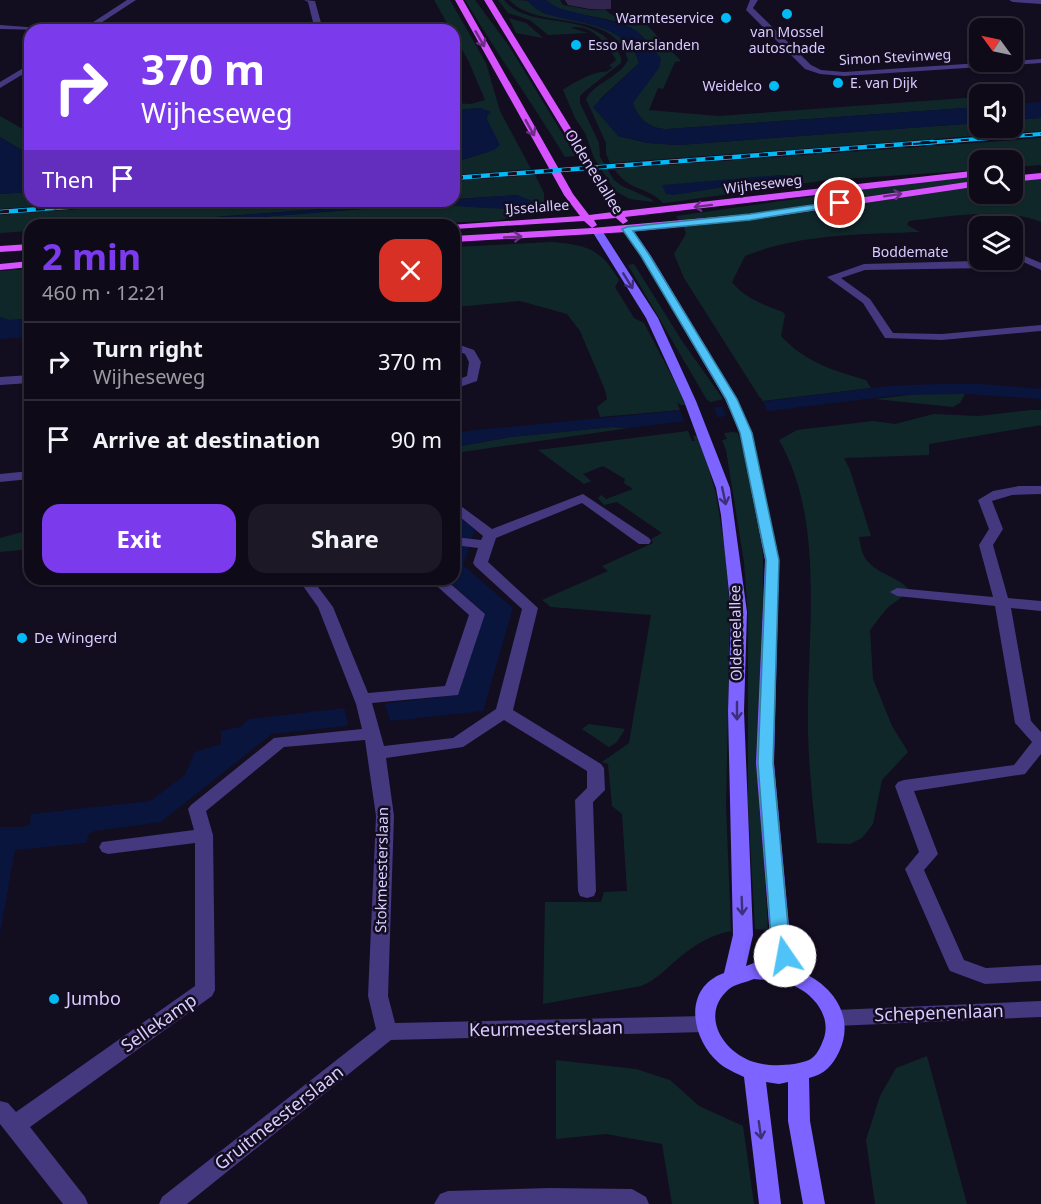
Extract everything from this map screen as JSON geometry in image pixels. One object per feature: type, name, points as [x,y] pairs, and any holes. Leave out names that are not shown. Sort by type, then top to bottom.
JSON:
[{"type":"main road","name":"Oldeneelallee","points":[[459,0],[569,195],[597,231],[652,318],[690,401],[723,488],[739,612],[736,711],[743,935],[734,974]]},
{"type":"main road","name":"Oldeneelallee","points":[[488,0],[621,214],[627,229],[646,256],[731,399],[746,433],[772,560],[765,763],[780,937],[790,976]]},
{"type":"main road","points":[[1023,169],[1041,168]]},
{"type":"main road","name":"Wijheseweg","points":[[621,214],[907,179],[969,174]]},
{"type":"main road","points":[[1023,178],[1041,176]]},
{"type":"main road","name":"Wijheseweg","points":[[597,231],[750,217],[969,185]]},
{"type":"main road","name":"IJsselallee","points":[[460,226],[621,214]]},
{"type":"main road","name":"IJsselallee","points":[[460,239],[597,231]]},
{"type":"main road","points":[[0,249],[24,247]]},
{"type":"main road","points":[[0,267],[24,265]]},
{"type":"main road","points":[[754,971],[790,976],[807,983],[816,990],[837,1018],[834,1040],[826,1058],[815,1067],[798,1073],[776,1075],[754,1072],[732,1062],[715,1047],[705,1024],[704,1008],[709,995],[718,985],[734,974],[754,971]]},
{"type":"main road","points":[[754,1072],[770,1204]]},
{"type":"main road","points":[[798,1073],[799,1120],[814,1204]]},
{"type":"street","points":[[94,24],[132,0]]},
{"type":"street","points":[[308,0],[311,1],[318,24]]},
{"type":"street","name":"Simon Stevinweg","points":[[754,0],[749,8],[808,67],[820,72],[844,74],[1041,61]]},
{"type":"street","points":[[1013,0],[1041,2]]},
{"type":"street","points":[[0,27],[24,29]]},
{"type":"street","points":[[0,86],[24,70]]},
{"type":"street","points":[[10,80],[24,81]]},
{"type":"street","name":"Boddemate","points":[[1023,258],[1041,267]]},
{"type":"street","name":"Boddemate","points":[[969,265],[864,267],[832,277],[860,292],[872,305],[889,336],[942,337],[1041,328]]},
{"type":"street","points":[[460,348],[470,352],[475,362],[473,378],[460,383]]},
{"type":"street","points":[[0,381],[24,379]]},
{"type":"street","points":[[0,477],[24,475]]},
{"type":"street","points":[[1041,490],[1023,489],[992,495],[985,500],[996,529],[986,545],[1002,602],[1023,723],[1041,742],[1019,770],[904,786],[929,854],[914,869],[957,965],[985,976],[1041,973]]},
{"type":"street","points":[[460,541],[484,541],[583,498],[644,542]]},
{"type":"street","points":[[460,512],[484,541]]},
{"type":"street","points":[[377,753],[457,743],[504,712],[530,608],[480,563],[484,541]]},
{"type":"street","name":"Stokmeesterslaan","points":[[310,585],[325,608],[363,701],[377,753],[385,816],[378,996],[387,1032]]},
{"type":"street","points":[[363,701],[452,691],[477,614],[443,585]]},
{"type":"street","points":[[897,592],[1041,606]]},
{"type":"street","points":[[504,712],[595,768],[596,790],[584,800],[587,891]]},
{"type":"street","name":"Sellekamp","points":[[77,1204],[8,1118],[206,990],[204,835],[197,809],[280,742],[371,730]]},
{"type":"street","points":[[108,847],[204,835]]},
{"type":"street","name":"Schepenenlaan","points":[[837,1018],[1041,1009]]},
{"type":"street","name":"Keurmeesterslaan","points":[[387,1032],[705,1024]]},
{"type":"street","name":"Gruitmeesterslaan","points":[[170,1204],[387,1032]]},
{"type":"street","points":[[445,1204],[448,1201],[549,1198],[632,1199],[638,1204]]},
{"type":"green space","points":[[434,0],[450,0],[486,63],[500,111],[531,169],[460,175],[460,160],[488,152],[487,113],[481,108],[460,110],[460,103],[471,104],[485,100],[460,46],[460,24],[448,24]]},
{"type":"green space","points":[[465,0],[475,0],[509,46],[576,156],[565,157]]},
{"type":"green space","points":[[498,0],[504,0],[515,9],[528,15],[589,28],[602,35],[614,46],[621,63],[585,91],[580,96],[580,103],[599,143],[600,157],[614,180],[654,202],[630,199],[615,191],[594,158],[585,133],[575,118],[563,90],[584,78],[606,72],[613,67],[609,66],[616,60],[608,47],[591,31],[584,28],[571,28],[588,33],[548,35],[530,20],[508,13]]},
{"type":"green space","points":[[509,0],[528,1],[546,14],[600,27],[625,40],[634,50],[639,63],[599,100],[618,136],[648,143],[678,145],[969,124],[969,136],[610,163],[606,154],[606,143],[586,99],[595,88],[619,71],[628,60],[620,44],[608,33],[592,26],[522,10]]},
{"type":"green space","points":[[546,0],[560,0],[563,5],[591,10],[605,9],[624,21],[647,25],[681,61],[675,62],[663,89],[658,88],[649,110],[718,116],[969,98],[969,108],[661,129],[641,118],[633,103],[652,48],[636,31],[626,25],[554,6]]},
{"type":"green space","points":[[509,18],[526,23],[543,38],[516,33]]},
{"type":"green space","points":[[0,116],[24,130],[24,151],[0,137]]},
{"type":"green space","points":[[1041,118],[1041,131],[1023,132],[1023,119]]},
{"type":"green space","points":[[1041,138],[1041,165],[1023,166],[1023,150],[969,150],[969,171],[828,180],[663,203],[651,194],[626,182],[614,169]],"holes":[[[780,175],[792,176],[673,195]]]},
{"type":"green space","points":[[535,175],[544,193],[544,202],[530,213],[496,221],[235,219],[389,207],[460,207],[465,205],[507,209],[530,204],[517,195],[460,199],[460,181]]},
{"type":"green space","points":[[969,178],[969,181],[757,213],[679,221],[676,216],[931,180]]},
{"type":"green space","points":[[1041,178],[1041,222],[1023,216],[993,214],[941,217],[909,221],[907,225],[920,232],[809,239],[745,256],[732,282],[748,297],[783,312],[785,315],[781,336],[810,359],[831,369],[866,380],[871,388],[762,401],[684,278],[674,254],[686,234],[684,227],[762,218],[969,187],[969,204],[1023,204],[1023,180]]},
{"type":"green space","points":[[24,192],[25,207],[0,209],[0,194]]},
{"type":"green space","points":[[105,207],[347,207],[188,219],[24,219],[24,231],[0,233],[0,215]]},
{"type":"green space","points":[[551,242],[583,247],[599,255],[619,280],[615,287],[634,318],[644,323],[687,405],[677,402],[680,410],[600,417],[597,407],[607,399],[605,390],[580,331],[567,314],[520,301],[460,307],[460,247]]},
{"type":"green space","points":[[634,264],[682,341],[723,399],[711,402],[707,400],[628,265]]},
{"type":"green space","points":[[24,269],[24,319],[9,320],[0,317],[0,271]]},
{"type":"green space","points":[[926,393],[965,394],[960,403],[953,407],[875,399]]},
{"type":"green space","points":[[1041,410],[1041,425],[929,444],[929,455],[844,458],[871,536],[859,537],[864,556],[873,567],[899,581],[910,591],[887,608],[870,630],[873,679],[892,726],[908,752],[882,780],[873,824],[862,838],[850,844],[817,843],[808,733],[811,622],[809,545],[804,508],[794,473],[779,440],[797,430],[873,421],[895,424],[934,414],[979,416]]},
{"type":"green space","points":[[612,427],[629,428],[460,452],[460,446],[511,437]]},
{"type":"green space","points":[[688,431],[692,441],[695,441],[693,436],[699,435],[716,494],[725,550],[730,612],[726,806],[731,931],[698,944],[657,977],[641,986],[543,1004],[545,902],[601,902],[604,892],[627,891],[622,814],[612,806],[608,764],[602,762],[629,743],[651,615],[551,607],[542,600],[608,571],[602,566],[653,543],[651,539],[662,533],[617,502],[604,505],[598,498],[601,495],[606,499],[633,489],[624,483],[625,479],[603,466],[583,474],[591,481],[584,484],[538,450]]},
{"type":"green space","points":[[724,433],[738,433],[757,503],[763,556],[762,824],[768,930],[755,929],[748,804],[748,616],[744,562],[726,450],[722,440],[727,439]]},
{"type":"green space","points":[[24,532],[24,550],[0,552],[0,538]]},
{"type":"green space","points":[[589,724],[625,729],[617,742],[609,747],[582,729]]},
{"type":"green space","points":[[927,1056],[967,1204],[875,1204],[866,1140],[880,1096],[896,1068]]},
{"type":"green space","points":[[556,1060],[636,1069],[670,1080],[699,1106],[743,1126],[754,1204],[672,1204],[662,1144],[606,1134],[556,1139]]},
{"type":"water","points":[[527,0],[546,0],[558,8],[622,24],[637,31],[661,58],[659,68],[633,103],[641,118],[661,129],[969,108],[969,124],[678,145],[648,143],[618,136],[593,107],[639,63],[635,53],[627,44],[602,28],[547,14]]},
{"type":"water","points":[[1041,102],[1041,118],[1023,119],[1023,103]]},
{"type":"water","points":[[481,108],[491,112],[486,117],[500,145],[494,150],[460,160],[460,110]]},
{"type":"water","points":[[0,137],[24,151],[24,192],[0,194]]},
{"type":"water","points":[[780,175],[794,176],[673,195],[666,194],[662,185]]},
{"type":"water","points":[[517,195],[533,201],[514,208],[488,208],[460,206],[460,199]]},
{"type":"water","points":[[354,207],[397,207],[232,219],[191,219]]},
{"type":"water","points":[[0,317],[9,320],[24,319],[24,337],[0,339]]},
{"type":"water","points":[[982,384],[1041,389],[1041,399],[965,394],[900,395],[629,428],[612,427],[511,437],[460,446],[460,432],[476,430],[717,407],[888,386]]},
{"type":"water","points":[[460,517],[475,530],[463,565],[513,608],[483,711],[272,734],[161,822],[95,831],[89,834],[86,843],[15,850],[0,934],[0,827],[23,827],[30,824],[31,814],[150,801],[185,775],[195,752],[221,744],[221,731],[240,727],[249,719],[458,695],[484,613],[453,585],[460,585]]},
{"type":"pier","points":[[761,398],[769,414],[728,420],[721,404]]},
{"type":"pier","points":[[713,405],[719,421],[685,424],[679,407]]},
{"type":"pier","points":[[384,702],[391,723],[349,727],[344,707]]},
{"type":"railway","points":[[913,144],[1041,134]]},
{"type":"railway","points":[[460,178],[933,142]]},
{"type":"railway","points":[[0,212],[67,207]]},
{"type":"place","name":"van Mossel autoschade","points":[[787,14]]},
{"type":"place","name":"Warmteservice","points":[[726,18]]},
{"type":"place","name":"Esso Marslanden","points":[[576,45]]},
{"type":"place","name":"E. van Dijk","points":[[838,83]]},
{"type":"place","name":"Weidelco","points":[[774,86]]},
{"type":"place","name":"De Wingerd","points":[[22,638]]},
{"type":"place","name":"Jumbo","points":[[54,999]]},
{"type":"route","points":[[785,956],[780,937],[765,763],[772,560],[746,433],[731,399],[646,256],[627,229],[750,217],[840,203]]}]
